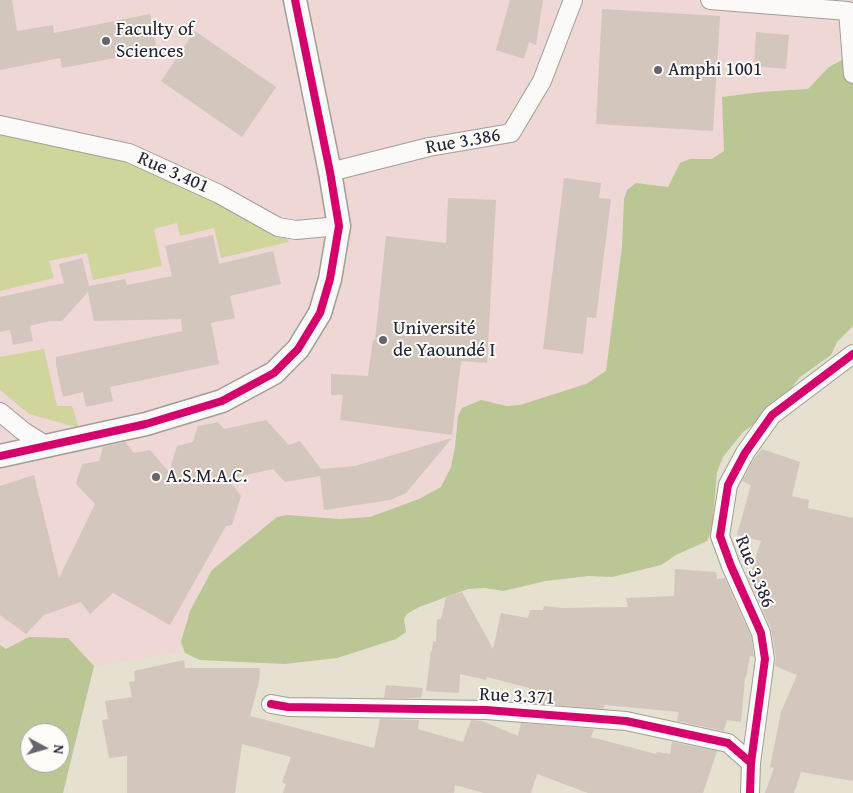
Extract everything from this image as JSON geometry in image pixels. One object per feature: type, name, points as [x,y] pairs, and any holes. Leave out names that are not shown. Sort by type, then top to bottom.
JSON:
[{"type":"street","points":[[0,456],[146,424],[222,401],[274,373],[298,349],[320,313],[330,279],[339,226],[295,0]]},
{"type":"street","name":"Rue 3.386","points":[[330,172],[430,147],[511,133],[542,81],[573,0]]},
{"type":"street","points":[[710,0],[848,5],[853,74]]},
{"type":"street","name":"Rue 3.401","points":[[0,125],[129,153],[219,194],[278,226],[296,230],[339,226]]},
{"type":"street","name":"Rue 3.386","points":[[750,793],[751,763],[765,659],[761,633],[731,566],[720,536],[728,485],[745,453],[772,415],[853,354]]},
{"type":"street","points":[[0,412],[44,445]]},
{"type":"street","name":"Rue 3.371","points":[[271,704],[288,707],[431,711],[486,710],[626,721],[728,743],[751,763]]},
{"type":"shaded area","name":"Université de Yaoundé I","points":[[0,0],[853,0],[853,226],[382,621],[94,666],[70,764],[70,723],[20,723],[20,773],[68,773],[63,793],[0,793]]},
{"type":"green space","points":[[853,54],[853,326],[837,342],[831,355],[800,377],[776,408],[743,432],[723,457],[717,472],[712,529],[707,541],[676,555],[661,565],[612,577],[588,576],[546,581],[503,591],[485,588],[468,589],[419,607],[407,614],[404,619],[406,632],[396,639],[337,658],[285,664],[200,660],[185,653],[181,642],[190,611],[212,570],[277,517],[287,515],[339,519],[370,517],[419,499],[441,487],[451,467],[458,416],[462,408],[481,400],[507,406],[520,405],[586,384],[606,371],[622,247],[624,199],[627,190],[636,183],[668,187],[680,163],[690,159],[712,159],[724,151],[722,97],[808,89],[829,67]]},
{"type":"green space","points":[[0,125],[129,153],[278,227],[289,242],[221,258],[214,228],[180,236],[177,223],[154,229],[162,266],[93,280],[87,253],[49,261],[54,278],[0,291]]},
{"type":"green space","points":[[44,349],[57,406],[72,406],[79,428],[29,414],[0,390],[0,357]]},
{"type":"green space","points":[[29,637],[68,638],[94,666],[70,764],[70,723],[20,723],[20,773],[68,773],[63,793],[0,793],[0,645],[6,649]]},
{"type":"building","points":[[0,0],[12,0],[17,31],[53,25],[54,33],[150,14],[157,50],[62,68],[60,58],[0,70]]},
{"type":"building","points":[[510,0],[543,0],[536,45],[529,42],[524,59],[496,50]]},
{"type":"building","name":"Amphi 1001","points":[[602,9],[720,16],[713,131],[596,124]]},
{"type":"building","points":[[195,31],[276,87],[242,137],[161,81]]},
{"type":"building","points":[[756,32],[789,35],[786,69],[754,66]]},
{"type":"building","points":[[564,178],[601,183],[599,198],[611,199],[596,318],[587,317],[583,354],[543,349]]},
{"type":"building","points":[[448,198],[496,200],[487,363],[461,361],[452,435],[340,420],[343,395],[331,395],[331,374],[368,376],[373,340],[375,340],[386,236],[446,243]]},
{"type":"building","points":[[213,235],[219,264],[273,251],[281,284],[230,296],[235,318],[211,323],[219,364],[110,387],[113,401],[86,407],[83,392],[63,397],[56,357],[182,331],[181,319],[94,321],[88,292],[62,321],[50,321],[30,326],[33,341],[13,345],[10,330],[0,332],[0,297],[64,283],[59,264],[82,258],[89,286],[125,279],[127,285],[172,276],[165,246]]},
{"type":"building","points":[[266,420],[289,445],[300,441],[321,469],[355,466],[452,438],[406,493],[390,500],[324,510],[320,476],[285,482],[273,469],[228,479],[241,496],[232,525],[226,526],[170,625],[113,593],[90,614],[81,602],[44,615],[26,634],[0,615],[0,486],[34,475],[59,578],[95,504],[76,484],[82,464],[99,461],[103,447],[125,442],[134,453],[150,450],[169,472],[177,446],[193,442],[198,426],[218,422],[224,429]]},
{"type":"building","points":[[762,449],[800,462],[792,496],[809,500],[808,508],[853,518],[853,781],[801,772],[794,793],[765,793],[774,768],[770,767],[781,712],[797,675],[775,666],[776,657],[771,629],[747,575],[750,575],[761,541],[737,535],[751,485],[742,481]]},
{"type":"building","points":[[675,569],[716,572],[717,579],[725,578],[751,636],[754,657],[750,656],[745,677],[741,722],[727,720],[724,731],[677,721],[679,712],[605,705],[603,709],[528,703],[530,697],[527,696],[529,688],[487,677],[486,680],[460,674],[459,693],[426,691],[433,641],[436,642],[437,619],[441,619],[446,597],[462,592],[493,649],[501,613],[528,618],[530,610],[543,610],[544,606],[563,608],[628,607],[626,598],[674,596]]},
{"type":"building","points":[[184,660],[185,668],[260,668],[259,682],[250,716],[374,748],[380,719],[419,720],[418,729],[463,742],[471,720],[482,721],[518,736],[521,723],[594,729],[591,737],[656,754],[657,752],[670,754],[672,742],[717,751],[703,793],[588,793],[537,774],[531,793],[484,793],[455,785],[454,793],[283,793],[286,784],[282,782],[291,757],[242,744],[235,793],[127,793],[127,756],[109,758],[102,720],[108,719],[105,701],[132,697],[129,682],[135,681],[134,671]]},
{"type":"building","points":[[386,685],[423,688],[421,698],[384,698]]},
{"type":"cycle path","points":[[0,456],[146,424],[222,401],[274,373],[298,349],[320,313],[330,279],[339,226],[295,0]]},
{"type":"cycle path","points":[[750,793],[751,763],[765,659],[761,633],[731,566],[720,536],[728,485],[745,453],[772,415],[853,354]]},
{"type":"cycle path","points":[[271,704],[288,707],[486,710],[626,721],[728,743],[751,763]]},
{"type":"place","name":"Faculty of Sciences","points":[[106,41]]},
{"type":"place","name":"Amphi 1001","points":[[658,70]]},
{"type":"place","name":"Université de Yaoundé I","points":[[383,340]]},
{"type":"place","name":"A.S.M.A.C.","points":[[156,477]]}]
